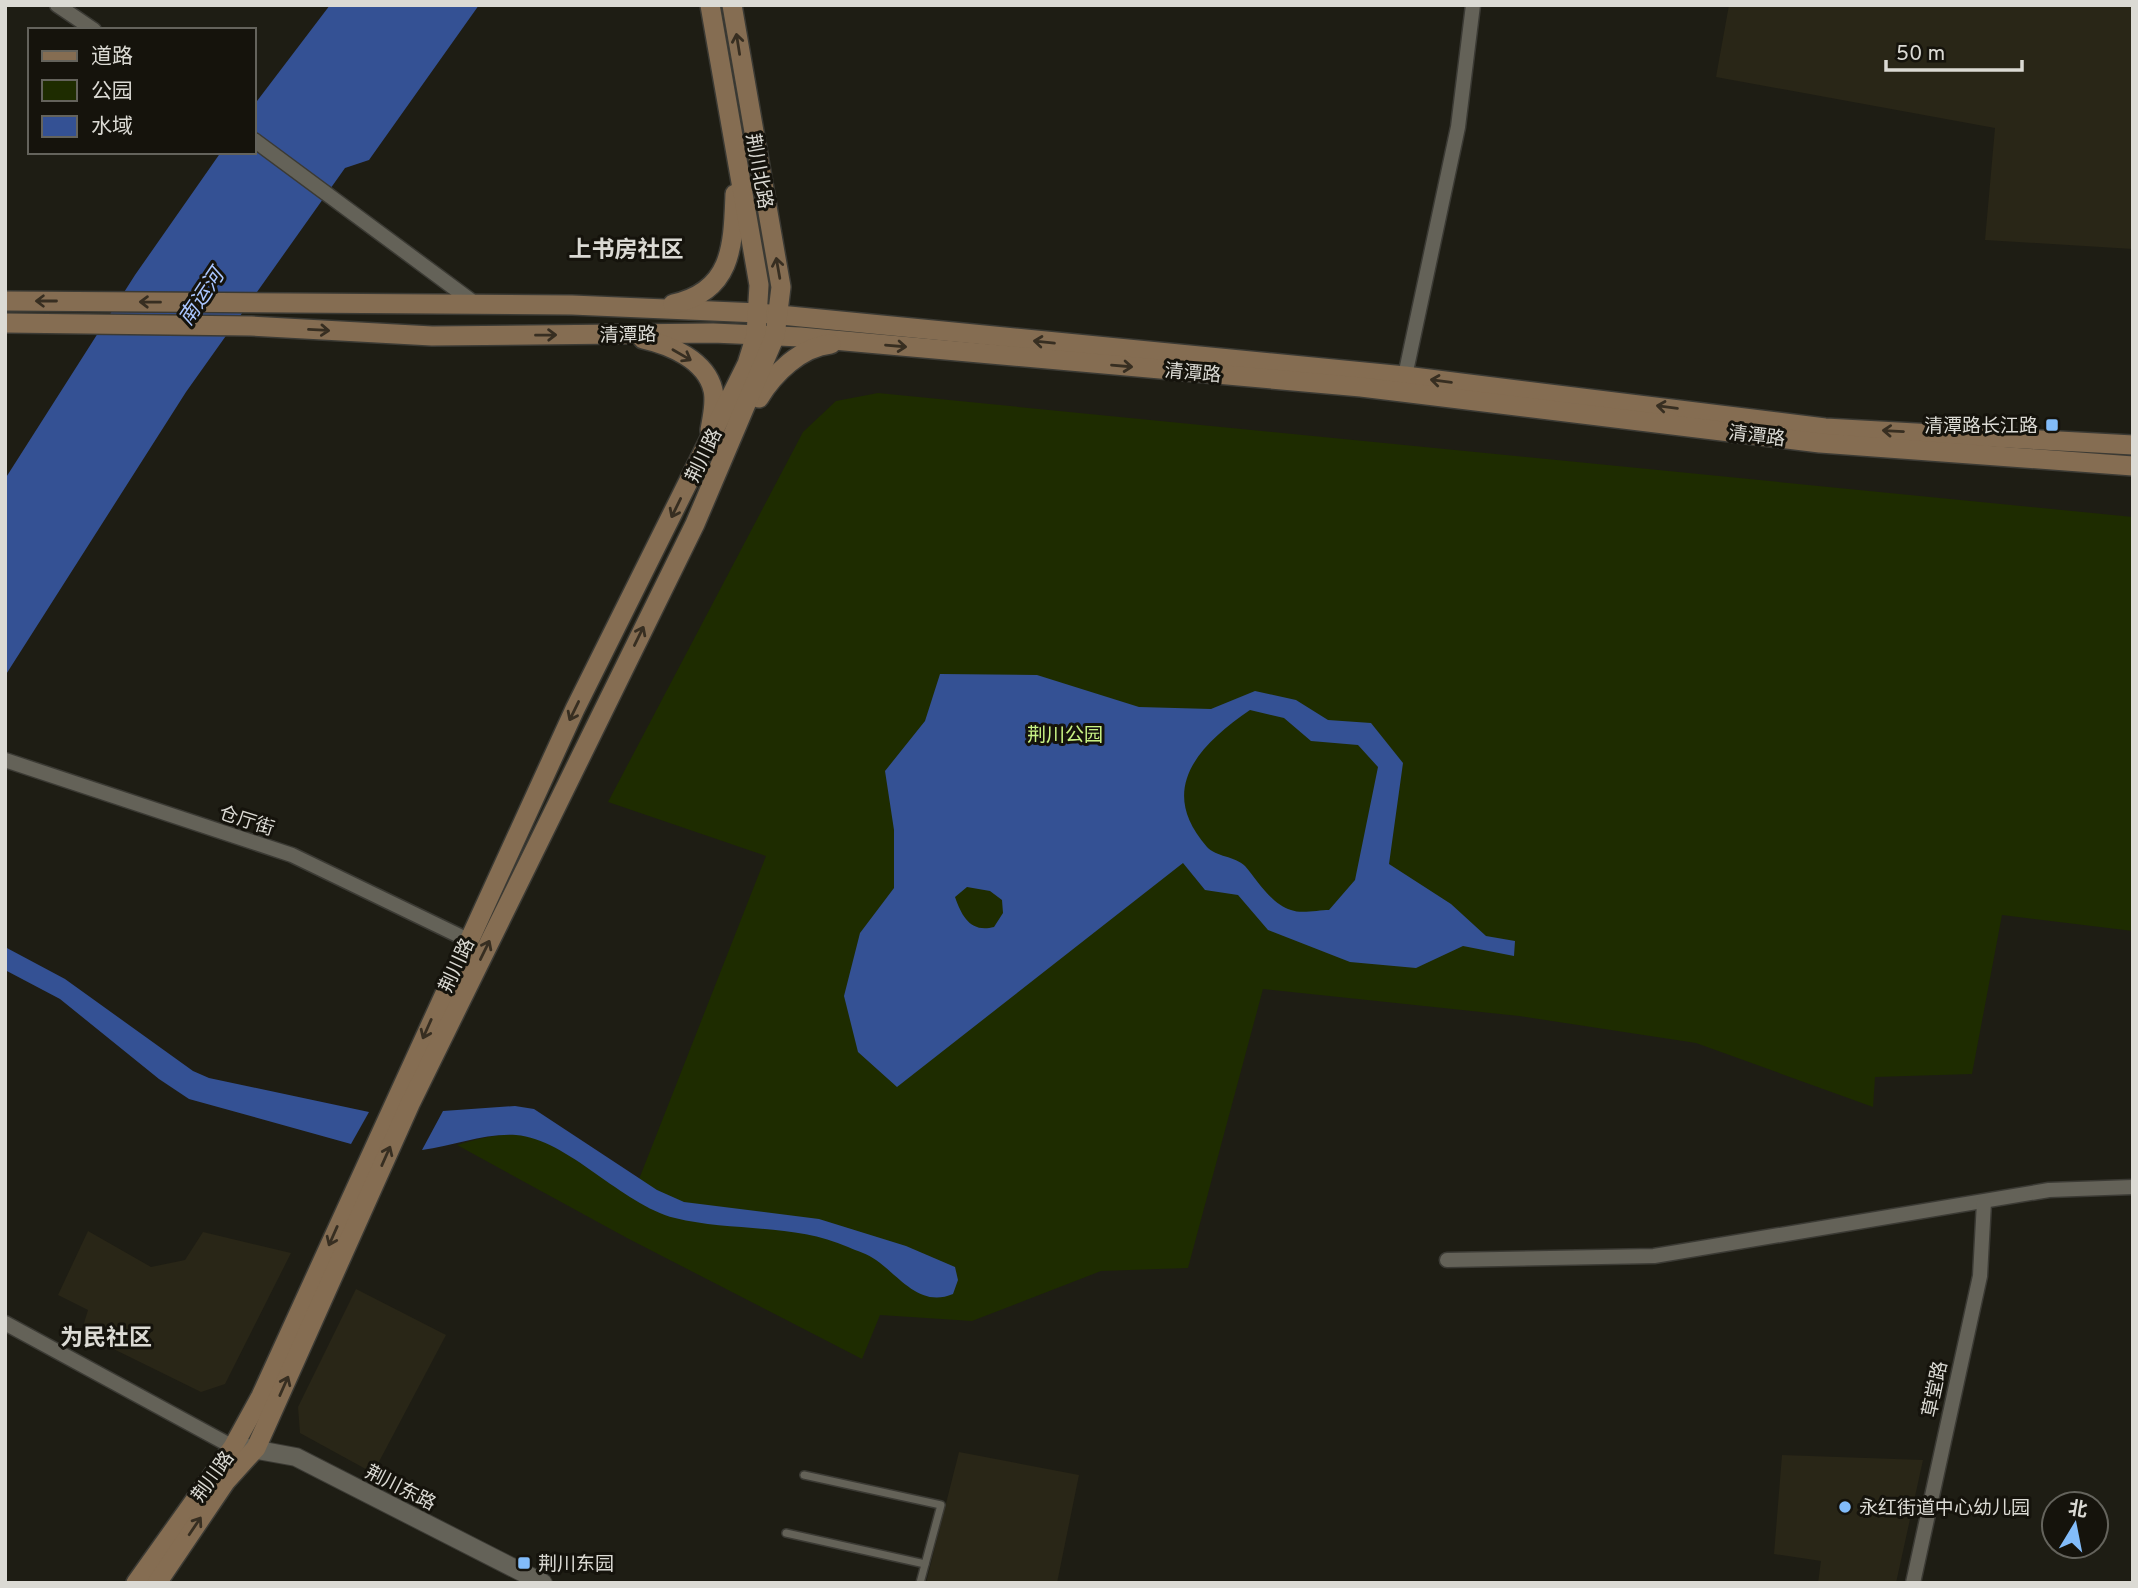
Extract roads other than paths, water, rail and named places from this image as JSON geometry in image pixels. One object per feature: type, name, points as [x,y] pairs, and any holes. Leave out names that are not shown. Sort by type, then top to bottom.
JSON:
[{"type":"main road","name":"荆川北路","points":[[710,5],[759,285],[759,313],[766,336]]},
{"type":"main road","name":"荆川北路","points":[[732,5],[781,287],[779,314],[766,336]]},
{"type":"main road","points":[[654,308],[688,300],[713,285],[728,264],[733,226],[736,154]]},
{"type":"main road","name":"清潭路","points":[[5,301],[477,305],[654,308],[779,314],[1127,351],[1405,376],[1825,428],[2133,445]]},
{"type":"main road","name":"清潭路","points":[[5,323],[251,327],[432,336],[766,336],[1362,387],[1820,443],[2133,466]]},
{"type":"main road","points":[[618,334],[662,344],[700,365],[713,390],[707,446]]},
{"type":"main road","name":"荆川路","points":[[136,1583],[233,1447],[261,1396],[575,709],[747,364],[766,336]]},
{"type":"main road","name":"荆川路","points":[[157,1583],[226,1481],[256,1448],[410,1104],[695,524],[727,453],[766,336]]},
{"type":"main road","points":[[727,453],[769,382],[799,356],[822,345],[852,342]]},
{"type":"street","points":[[57,5],[91,28]]},
{"type":"street","points":[[1405,376],[1458,127],[1474,5]]},
{"type":"street","points":[[256,141],[477,305]]},
{"type":"street","name":"仓厅街","points":[[5,760],[292,855],[468,940]]},
{"type":"street","points":[[1447,1260],[1654,1256],[2049,1190],[2133,1187]]},
{"type":"street","name":"草堂路","points":[[1913,1583],[1980,1276],[1984,1202]]},
{"type":"street","points":[[5,1323],[233,1447]]},
{"type":"street","name":"荆川东路","points":[[233,1447],[256,1448],[296,1457],[543,1583]]},
{"type":"lane","points":[[804,1475],[941,1506],[920,1583]]},
{"type":"lane","points":[[786,1533],[925,1564]]},
{"type":"water","name":"南运河","points":[[330,5],[479,5],[369,160],[345,168],[186,392],[5,676],[5,479],[135,275],[220,154],[256,154],[256,102]]},
{"type":"water","points":[[940,674],[1037,675],[1139,707],[1211,709],[1255,691],[1296,700],[1328,720],[1371,723],[1403,763],[1389,864],[1451,904],[1486,936],[1515,941],[1514,956],[1463,946],[1416,968],[1350,962],[1268,930],[1238,895],[1205,890],[1183,863],[897,1087],[858,1052],[844,996],[860,933],[894,888],[894,830],[885,771],[925,721]],"holes":[[[1250,710],[1284,718],[1311,741],[1358,745],[1378,767],[1355,880],[1329,910],[1300,912],[1277,903],[1245,866],[1207,847],[1192,826],[1185,806],[1185,787],[1190,770],[1215,738]],[[967,887],[990,891],[1002,900],[1003,913],[994,927],[979,928],[964,917],[955,897]]]},
{"type":"water","points":[[5,947],[65,979],[193,1071],[209,1078],[369,1112],[351,1144],[189,1099],[159,1079],[60,999],[5,970]]},
{"type":"water","points":[[515,1106],[534,1109],[657,1190],[684,1202],[819,1219],[906,1246],[955,1267],[958,1280],[953,1294],[930,1297],[920,1294],[873,1258],[827,1239],[784,1231],[696,1222],[655,1211],[575,1160],[536,1139],[516,1135],[493,1136],[422,1150],[443,1111]]},
{"type":"place","name":"清潭路长江路","points":[[2052,425]]},
{"type":"place","name":"永红街道中心幼儿园","points":[[1845,1507]]},
{"type":"place","name":"荆川东园","points":[[524,1563]]},
{"type":"district","name":"上书房社区","points":[[626,249]]},
{"type":"district","name":"为民社区","points":[[106,1337]]},
{"type":"park label","name":"荆川公园","points":[[1065,734]]}]
